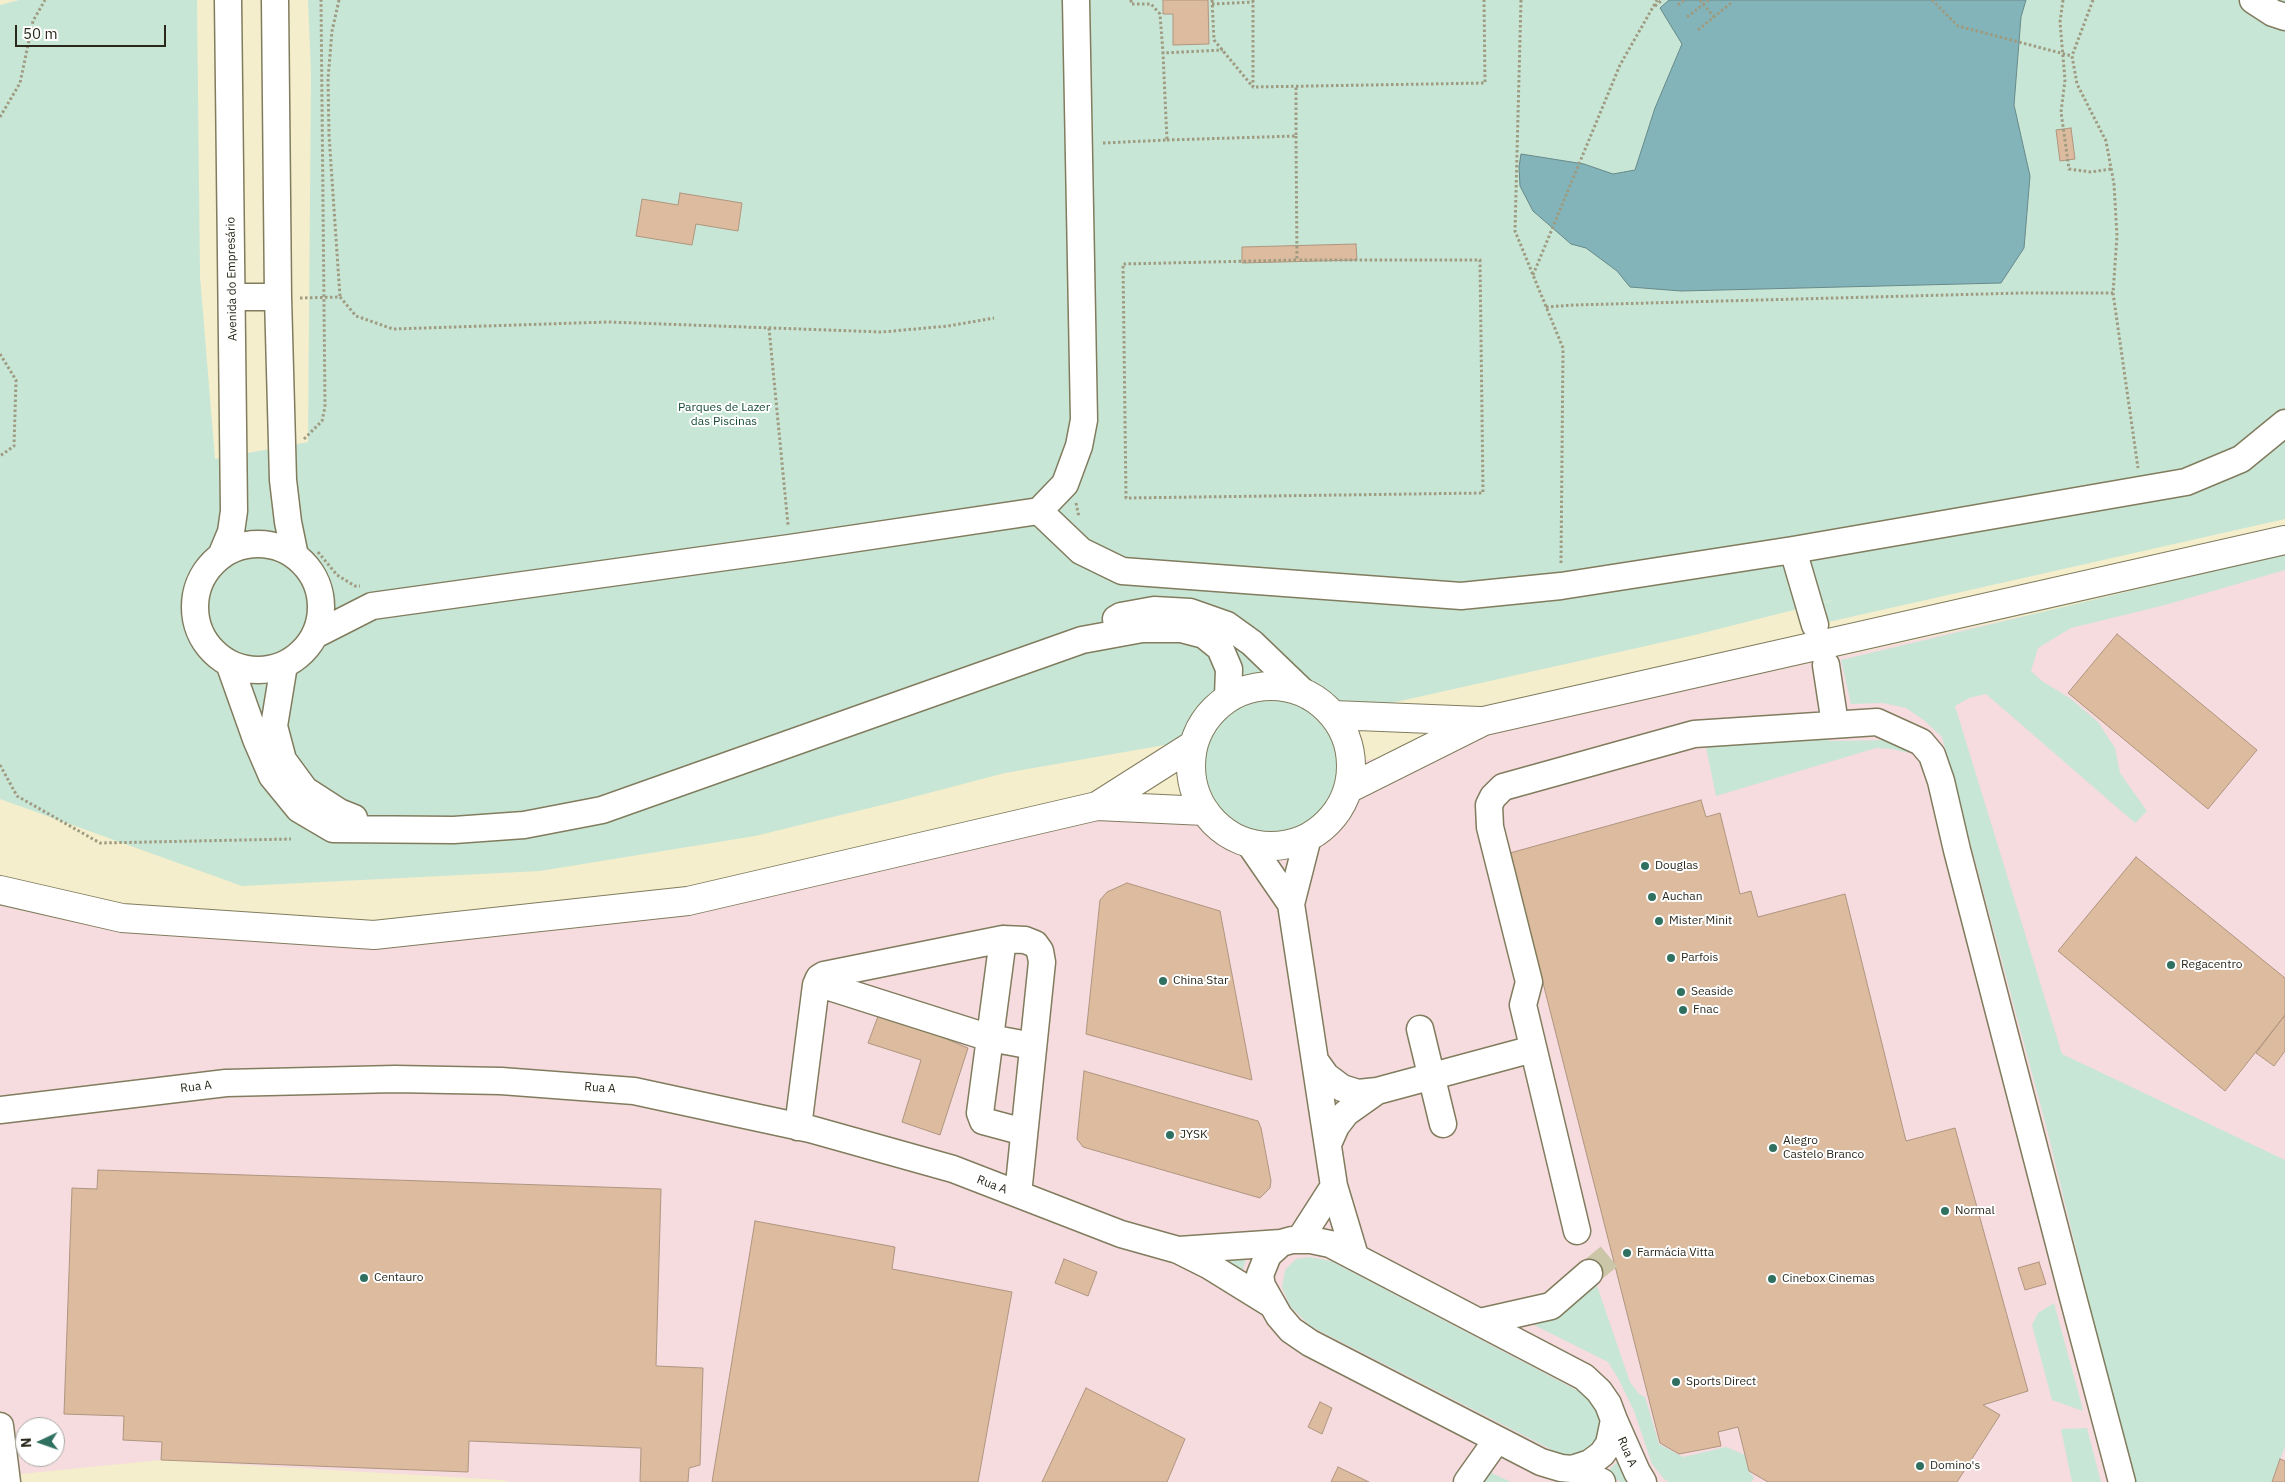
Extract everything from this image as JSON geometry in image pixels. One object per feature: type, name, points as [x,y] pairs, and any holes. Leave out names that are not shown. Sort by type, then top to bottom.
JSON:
[{"type":"main road","points":[[1348,789],[1484,721],[2285,540]]},
{"type":"main road","points":[[1284,686],[1303,692],[1320,702],[1344,732],[1350,750],[1351,770],[1348,789],[1334,814],[1325,825],[1308,837],[1282,845],[1269,846],[1249,843],[1224,831],[1205,812],[1194,791],[1190,768],[1193,745],[1201,726],[1212,710],[1228,698],[1246,689],[1284,686]]},
{"type":"main road","points":[[1333,716],[1484,721]]},
{"type":"main road","points":[[1096,806],[1193,745]]},
{"type":"main road","points":[[0,890],[122,918],[374,935],[688,901],[1096,806],[1205,812]]},
{"type":"street","name":"Avenida do Empresário","points":[[221,556],[231,532],[234,511],[228,0]]},
{"type":"street","points":[[275,0],[278,298],[284,480],[288,522],[306,553],[310,572],[319,592],[321,614],[315,635]]},
{"type":"street","points":[[319,592],[368,596],[790,548],[1040,511],[1065,484],[1079,446],[1084,420],[1076,0]]},
{"type":"street","points":[[2254,0],[2273,13],[2285,17]]},
{"type":"street","points":[[232,297],[278,298]]},
{"type":"street","points":[[1040,511],[1082,551],[1122,571],[1461,596],[1561,586],[1792,550],[2186,482],[2241,459],[2285,423]]},
{"type":"street","points":[[306,553],[258,544],[239,547],[221,556],[207,570],[198,588],[194,608],[198,628],[207,645],[221,659],[241,669],[263,671],[284,666],[302,653],[315,635],[368,596]]},
{"type":"street","points":[[1792,550],[1815,625]]},
{"type":"street","points":[[1082,640],[1121,616],[1154,610],[1190,612],[1227,625],[1233,629],[1252,643],[1303,692]]},
{"type":"street","points":[[229,663],[256,739],[272,776],[299,808],[333,829],[385,831],[454,830],[524,825],[602,810],[1082,640],[1142,629],[1181,629],[1204,635],[1220,648],[1229,669],[1228,698]]},
{"type":"street","points":[[1826,665],[1835,724]]},
{"type":"street","points":[[284,666],[274,726],[283,760],[305,790],[339,812],[385,831]]},
{"type":"street","points":[[1577,1231],[1522,1005],[1529,982],[1490,827],[1489,805],[1492,797],[1503,787],[1694,734],[1877,722],[1921,742],[1932,756],[1941,781],[2012,1098],[2122,1482]]},
{"type":"street","points":[[1308,837],[1291,904],[1334,1186],[1354,1256]]},
{"type":"street","points":[[1249,843],[1291,904]]},
{"type":"street","points":[[1003,939],[980,1114],[983,1121],[1024,1132]]},
{"type":"street","points":[[798,1127],[817,983],[824,975],[1003,939],[1025,940],[1035,944],[1040,952],[1042,962],[1018,1194]]},
{"type":"street","points":[[817,983],[990,1038],[1033,1046]]},
{"type":"street","points":[[1420,1029],[1443,1124]]},
{"type":"street","points":[[1316,1062],[1326,1076],[1342,1088],[1358,1093],[1377,1091],[1533,1049]]},
{"type":"street","name":"Rua A","points":[[0,1110],[226,1083],[395,1080],[501,1081],[634,1091],[798,1127],[953,1170],[1121,1234],[1178,1250],[1270,1304]]},
{"type":"street","points":[[1328,1144],[1336,1126],[1346,1113],[1377,1091]]},
{"type":"street","points":[[1334,1186],[1291,1241],[1268,1255],[1260,1275],[1262,1286],[1270,1304],[1291,1330],[1310,1343],[1563,1473],[1602,1482]]},
{"type":"street","name":"Rua A","points":[[1178,1250],[1291,1241],[1330,1244],[1584,1377],[1599,1391],[1608,1404],[1643,1482]]},
{"type":"street","points":[[1480,1322],[1551,1306],[1589,1273]]},
{"type":"street","points":[[1563,1473],[1590,1463],[1602,1454],[1612,1434],[1614,1420]]},
{"type":"street","points":[[0,1426],[7,1482]]},
{"type":"street","points":[[1468,1482],[1496,1440]]},
{"type":"path","points":[[0,117],[20,82],[33,21],[45,0]]},
{"type":"path","points":[[302,446],[304,439],[322,421],[324,407],[320,0]]},
{"type":"path","points":[[339,0],[332,31],[328,79],[329,135],[340,297],[356,316],[393,329],[608,322],[882,332],[948,326],[994,318]]},
{"type":"path","points":[[1131,0],[1131,4],[1151,4],[1160,14],[1167,140]]},
{"type":"path","points":[[1253,87],[1485,83],[1484,0]]},
{"type":"path","points":[[1521,0],[1515,230],[1563,348],[1561,586]]},
{"type":"path","points":[[1532,275],[1620,66],[1656,0]]},
{"type":"path","points":[[1652,8],[1662,0]]},
{"type":"path","points":[[1678,5],[1684,0]]},
{"type":"path","points":[[1700,0],[1715,18]]},
{"type":"path","points":[[1688,17],[1709,0]]},
{"type":"path","points":[[1932,0],[1958,26],[2072,56]]},
{"type":"path","points":[[2063,0],[2060,22],[2065,80],[2061,112],[2069,169],[2091,172],[2111,168]]},
{"type":"path","points":[[2093,0],[2072,56],[2077,84],[2106,141],[2111,168],[2117,236],[2113,293],[2142,490]]},
{"type":"path","points":[[1253,1],[1253,87],[1214,40],[1212,2],[1253,1]]},
{"type":"path","points":[[1698,30],[1731,3]]},
{"type":"path","points":[[1163,53],[1223,50]]},
{"type":"path","points":[[1296,86],[1297,260]]},
{"type":"path","points":[[1103,143],[1296,136]]},
{"type":"path","points":[[1297,260],[1480,260],[1483,494],[1126,498],[1123,264],[1297,260]]},
{"type":"path","points":[[1546,307],[1574,304],[1962,294],[2113,293]]},
{"type":"path","points":[[278,298],[340,297]]},
{"type":"path","points":[[768,328],[790,548]]},
{"type":"path","points":[[0,354],[16,380],[14,446],[0,456]]},
{"type":"path","points":[[1076,500],[1081,525]]},
{"type":"path","points":[[306,553],[321,556],[337,575],[368,596]]},
{"type":"path","points":[[0,765],[17,796],[100,843],[291,839]]},
{"type":"shaded area","points":[[2285,559],[2285,1482],[508,1482],[503,1480],[161,1460],[10,1475],[0,1413],[0,902],[371,938],[733,899]]},
{"type":"green space","name":"Parques de Lazer das Piscinas","points":[[19,0],[197,0],[200,276],[215,459],[308,442],[311,73],[308,0],[2285,0],[2285,519],[1815,625],[1810,607],[1837,599],[1695,635],[1320,719],[1334,741],[1338,763],[1335,785],[1326,804],[1311,820],[1292,829],[1270,833],[1249,829],[1230,818],[1216,803],[1207,783],[1205,762],[1210,737],[1005,773],[755,836],[540,871],[242,886],[0,799],[0,5]]},
{"type":"green space","points":[[2285,554],[2285,570],[2165,605],[2071,628],[2038,648],[2031,671],[2042,681],[2071,699],[2098,722],[2115,748],[2120,773],[2147,811],[2135,823],[1986,694],[1969,698],[1955,706],[2062,1054],[2285,1160],[2285,1446],[2272,1482],[2132,1482],[2048,1133],[1942,737],[1925,721],[1906,708],[1883,703],[1851,704],[1841,660]]},
{"type":"green space","points":[[1827,734],[1829,741],[1889,740],[1909,753],[1876,748],[1716,796],[1705,742]]},
{"type":"green space","points":[[1213,1254],[1247,1254],[1242,1273]]},
{"type":"green space","points":[[1310,1257],[1331,1261],[1586,1395],[1600,1415],[1600,1433],[1593,1448],[1580,1455],[1560,1454],[1310,1326],[1290,1306],[1282,1287],[1285,1270],[1296,1259]]},
{"type":"green space","points":[[1594,1277],[1630,1382],[1639,1394],[1645,1397],[1659,1444],[1683,1457],[1726,1447],[1745,1455],[1749,1471],[1754,1478],[1751,1482],[1669,1482],[1664,1479],[1652,1464],[1634,1411],[1608,1362],[1522,1319]]},
{"type":"green space","points":[[2054,1303],[2083,1411],[2052,1400],[2032,1325],[2038,1313]]},
{"type":"green space","points":[[2087,1428],[2101,1482],[2072,1482],[2061,1429]]},
{"type":"green space","points":[[1621,1458],[1632,1482],[1621,1482],[1605,1474]]},
{"type":"green space","points":[[1483,1469],[1511,1482],[1482,1482]]},
{"type":"water","points":[[1669,0],[2026,0],[2021,17],[2014,105],[2030,176],[2024,248],[2001,283],[1681,291],[1630,287],[1617,271],[1586,248],[1571,244],[1533,211],[1520,186],[1519,167],[1521,154],[1584,164],[1613,174],[1635,170],[1655,108],[1682,44],[1660,8]]},
{"type":"building","points":[[1163,0],[1208,0],[1209,44],[1173,45],[1173,14],[1163,14]]},
{"type":"building","points":[[2071,128],[2075,159],[2060,161],[2056,130]]},
{"type":"building","points":[[680,193],[742,203],[738,231],[696,224],[692,245],[636,236],[642,199],[678,205]]},
{"type":"building","points":[[1356,244],[1357,260],[1242,263],[1242,247]]},
{"type":"building","points":[[2117,634],[2257,750],[2208,809],[2068,693]]},
{"type":"building","name":"Alegro Castelo Branco","points":[[1701,800],[1706,817],[1720,813],[1740,894],[1751,891],[1758,917],[1845,894],[1906,1141],[1955,1128],[2028,1391],[1983,1405],[2000,1415],[1957,1482],[1768,1482],[1749,1471],[1738,1427],[1718,1432],[1721,1446],[1679,1454],[1660,1443],[1510,853]]},
{"type":"building","name":"Regacentro","points":[[2136,857],[2285,978],[2285,1015],[2225,1091],[2058,951]]},
{"type":"building","name":"China Star","points":[[1127,883],[1220,911],[1252,1080],[1086,1034],[1100,900],[1107,892]]},
{"type":"building","points":[[880,1011],[968,1048],[940,1135],[902,1122],[921,1060],[868,1043]]},
{"type":"building","points":[[2285,1015],[2285,1051],[2274,1066],[2256,1053]]},
{"type":"building","name":"JYSK","points":[[1084,1071],[1258,1121],[1271,1181],[1270,1188],[1260,1198],[1083,1147],[1077,1139]]},
{"type":"building","name":"Centauro","points":[[98,1170],[661,1189],[656,1366],[703,1368],[700,1465],[689,1468],[688,1482],[640,1482],[641,1448],[469,1441],[468,1472],[161,1460],[162,1442],[123,1440],[124,1416],[64,1414],[72,1188],[97,1189]]},
{"type":"building","points":[[755,1221],[895,1247],[892,1269],[1012,1292],[978,1482],[712,1482]]},
{"type":"building","points":[[1064,1259],[1097,1272],[1088,1296],[1055,1283]]},
{"type":"building","points":[[2039,1262],[2046,1284],[2025,1290],[2018,1268]]},
{"type":"building","points":[[1086,1388],[1185,1439],[1167,1482],[1042,1482]]},
{"type":"building","points":[[1320,1402],[1332,1408],[1322,1434],[1308,1427]]},
{"type":"building","points":[[2280,1459],[2285,1461],[2285,1482],[2272,1482]]},
{"type":"building","points":[[1338,1467],[1369,1482],[1331,1482]]},
{"type":"tunnel","points":[[1589,1273],[1612,1254]]},
{"type":"place","name":"Douglas","points":[[1645,866]]},
{"type":"place","name":"Auchan","points":[[1652,897]]},
{"type":"place","name":"Mister Minit","points":[[1659,921]]},
{"type":"place","name":"Parfois","points":[[1671,958]]},
{"type":"place","name":"Regacentro","points":[[2171,965]]},
{"type":"place","name":"China Star","points":[[1163,981]]},
{"type":"place","name":"Seaside","points":[[1681,992]]},
{"type":"place","name":"Fnac","points":[[1683,1010]]},
{"type":"place","name":"JYSK","points":[[1170,1135]]},
{"type":"place","name":"Alegro Castelo Branco","points":[[1773,1148]]},
{"type":"place","name":"Normal","points":[[1945,1211]]},
{"type":"place","name":"Farmácia Vitta","points":[[1627,1253]]},
{"type":"place","name":"Centauro","points":[[364,1278]]},
{"type":"place","name":"Cinebox Cinemas","points":[[1772,1279]]},
{"type":"place","name":"Sports Direct","points":[[1676,1382]]},
{"type":"place","name":"Domino's","points":[[1920,1466]]}]
